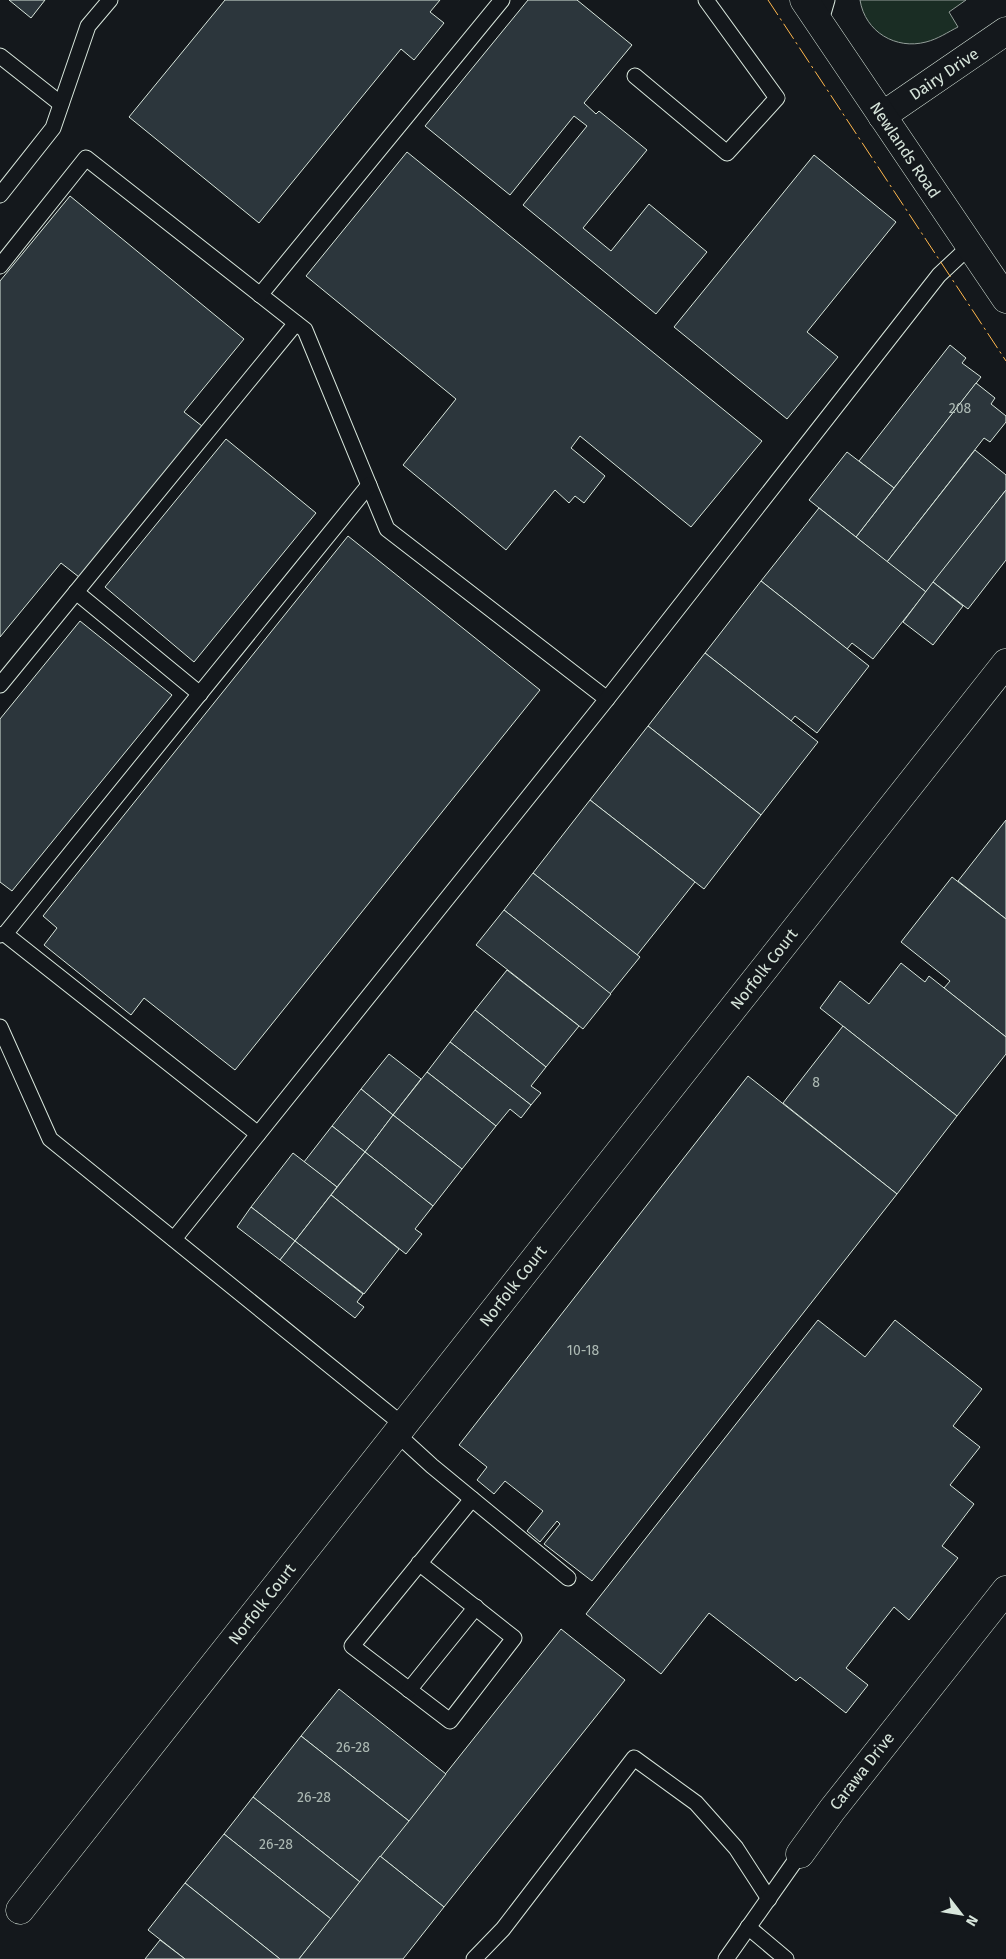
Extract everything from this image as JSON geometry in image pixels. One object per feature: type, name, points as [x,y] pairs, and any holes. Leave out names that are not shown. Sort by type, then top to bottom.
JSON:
[{"type":"street","name":"Newlands Road","points":[[804,0],[824,12],[882,116],[1006,299]]},
{"type":"street","name":"Dairy Drive","points":[[882,116],[1006,31]]},
{"type":"street","name":"Norfolk Court","points":[[20,1910],[1006,663]]},
{"type":"street","name":"Carawa Drive","points":[[800,1854],[832,1810],[1006,1590]]},
{"type":"lane","points":[[0,195],[53,128],[88,26],[110,0]]},
{"type":"lane","points":[[260,295],[502,0]]},
{"type":"lane","points":[[635,76],[727,152],[777,98],[706,0]]},
{"type":"lane","points":[[0,56],[61,104]]},
{"type":"lane","points":[[0,266],[86,158],[305,330],[387,529],[607,699]]},
{"type":"lane","points":[[174,1239],[607,699],[939,275],[970,246]]},
{"type":"lane","points":[[0,685],[296,323]]},
{"type":"lane","points":[[258,1134],[2,934],[369,485]]},
{"type":"lane","points":[[76,592],[200,694]]},
{"type":"lane","points":[[0,1027],[50,1139],[174,1239],[400,1429],[472,1498],[568,1578]]},
{"type":"lane","points":[[419,1563],[514,1638],[450,1721],[352,1646],[419,1563],[472,1498]]},
{"type":"lane","points":[[409,1690],[476,1607]]},
{"type":"lane","points":[[474,1959],[503,1929],[634,1758],[696,1803],[736,1848],[769,1898]]},
{"type":"lane","name":"Carawa Drive","points":[[726,1959],[800,1854]]},
{"type":"lane","points":[[748,1927],[786,1959]]},
{"type":"green space","points":[[860,0],[966,0],[949,12],[958,27],[935,39],[915,44],[893,41],[875,29],[868,21]]},
{"type":"building","points":[[9,0],[45,0],[31,18]]},
{"type":"building","points":[[225,0],[440,0],[430,12],[444,23],[414,60],[401,49],[259,223],[129,117]]},
{"type":"building","points":[[528,0],[577,0],[632,45],[584,103],[596,114],[599,111],[647,150],[583,228],[611,251],[649,204],[707,252],[656,314],[523,205],[587,126],[574,116],[510,195],[425,126]]},
{"type":"building","points":[[407,152],[762,441],[691,527],[580,436],[571,448],[605,476],[584,503],[575,496],[569,503],[555,490],[506,550],[403,465],[456,399],[306,276]]},
{"type":"building","points":[[814,155],[896,222],[807,332],[838,357],[787,419],[674,327]]},
{"type":"building","points":[[70,196],[244,339],[184,412],[202,426],[79,577],[61,563],[0,637],[0,281]]},
{"type":"building","points":[[950,345],[966,358],[962,363],[981,377],[894,488],[859,461]]},
{"type":"building","points":[[976,383],[995,398],[991,404],[1006,416],[1006,422],[990,442],[984,438],[887,562],[856,537]]},
{"type":"building","points":[[226,439],[316,513],[194,662],[105,587]]},
{"type":"building","points":[[975,450],[1006,475],[1006,490],[926,592],[887,562]]},
{"type":"building","points":[[847,452],[894,488],[856,537],[809,500]]},
{"type":"building","points":[[1006,490],[1006,560],[968,609],[933,582]]},
{"type":"building","points":[[819,508],[926,592],[873,659],[852,643],[847,649],[761,581]]},
{"type":"building","points":[[348,536],[540,690],[235,1070],[144,998],[131,1015],[44,945],[57,928],[43,916]]},
{"type":"building","points":[[761,581],[869,666],[817,733],[795,716],[791,721],[705,653]]},
{"type":"building","points":[[933,582],[963,606],[933,645],[903,622]]},
{"type":"building","points":[[80,621],[172,695],[12,891],[0,882],[0,719]]},
{"type":"building","points":[[705,653],[818,742],[761,815],[648,726]]},
{"type":"building","points":[[648,726],[761,815],[704,889],[590,800]]},
{"type":"building","points":[[590,800],[695,882],[637,955],[533,873]]},
{"type":"building","points":[[1006,820],[1006,919],[958,881]]},
{"type":"building","points":[[533,873],[640,957],[610,994],[504,910]]},
{"type":"building","points":[[952,877],[1006,919],[1006,1037],[944,988],[950,981],[901,942]]},
{"type":"building","points":[[504,910],[611,994],[583,1029],[476,945]]},
{"type":"building","points":[[901,963],[925,982],[929,976],[1006,1037],[1006,1054],[957,1116],[820,1008],[840,981],[869,1004]]},
{"type":"building","points":[[507,970],[579,1026],[546,1067],[475,1010]]},
{"type":"building","points":[[475,1010],[546,1067],[531,1086],[541,1093],[531,1105],[450,1042]]},
{"type":"building","points":[[843,1026],[957,1116],[897,1194],[783,1103]]},
{"type":"building","points":[[450,1042],[531,1105],[521,1118],[510,1109],[496,1126],[427,1072]]},
{"type":"building","points":[[389,1054],[421,1079],[393,1115],[361,1089]]},
{"type":"building","points":[[427,1072],[496,1126],[462,1169],[393,1115]]},
{"type":"building","points":[[748,1076],[897,1194],[592,1581],[544,1544],[560,1524],[557,1521],[540,1542],[527,1531],[543,1511],[505,1481],[494,1494],[477,1480],[487,1467],[459,1445]]},
{"type":"building","points":[[361,1089],[393,1115],[365,1152],[332,1126]]},
{"type":"building","points":[[393,1115],[462,1169],[433,1206],[365,1152]]},
{"type":"building","points":[[332,1126],[365,1152],[337,1187],[304,1162]]},
{"type":"building","points":[[365,1152],[433,1206],[415,1229],[422,1234],[406,1254],[331,1195]]},
{"type":"building","points":[[293,1153],[337,1187],[295,1241],[251,1207]]},
{"type":"building","points":[[331,1195],[399,1249],[364,1294],[295,1241]]},
{"type":"building","points":[[251,1207],[295,1241],[280,1260],[237,1227]]},
{"type":"building","points":[[295,1241],[363,1294],[357,1302],[364,1307],[355,1318],[280,1260]]},
{"type":"building","points":[[818,1320],[865,1357],[895,1320],[982,1389],[953,1426],[980,1447],[950,1485],[974,1504],[942,1546],[958,1558],[909,1620],[894,1607],[846,1668],[868,1685],[846,1713],[800,1677],[796,1681],[709,1613],[661,1674],[586,1614]]},
{"type":"building","points":[[561,1629],[625,1680],[444,1907],[380,1856]]},
{"type":"building","points":[[339,1689],[446,1774],[409,1821],[301,1736]]},
{"type":"building","points":[[301,1736],[409,1821],[360,1882],[253,1797]]},
{"type":"building","points":[[253,1797],[360,1882],[331,1919],[224,1834]]},
{"type":"building","points":[[224,1834],[331,1919],[299,1959],[280,1959],[185,1883]]},
{"type":"building","points":[[380,1856],[444,1907],[403,1959],[299,1959]]},
{"type":"building","points":[[185,1883],[280,1959],[185,1959],[148,1930]]},
{"type":"building","points":[[160,1940],[185,1959],[145,1959]]},
{"type":"power","points":[[768,0],[1006,361]]}]
